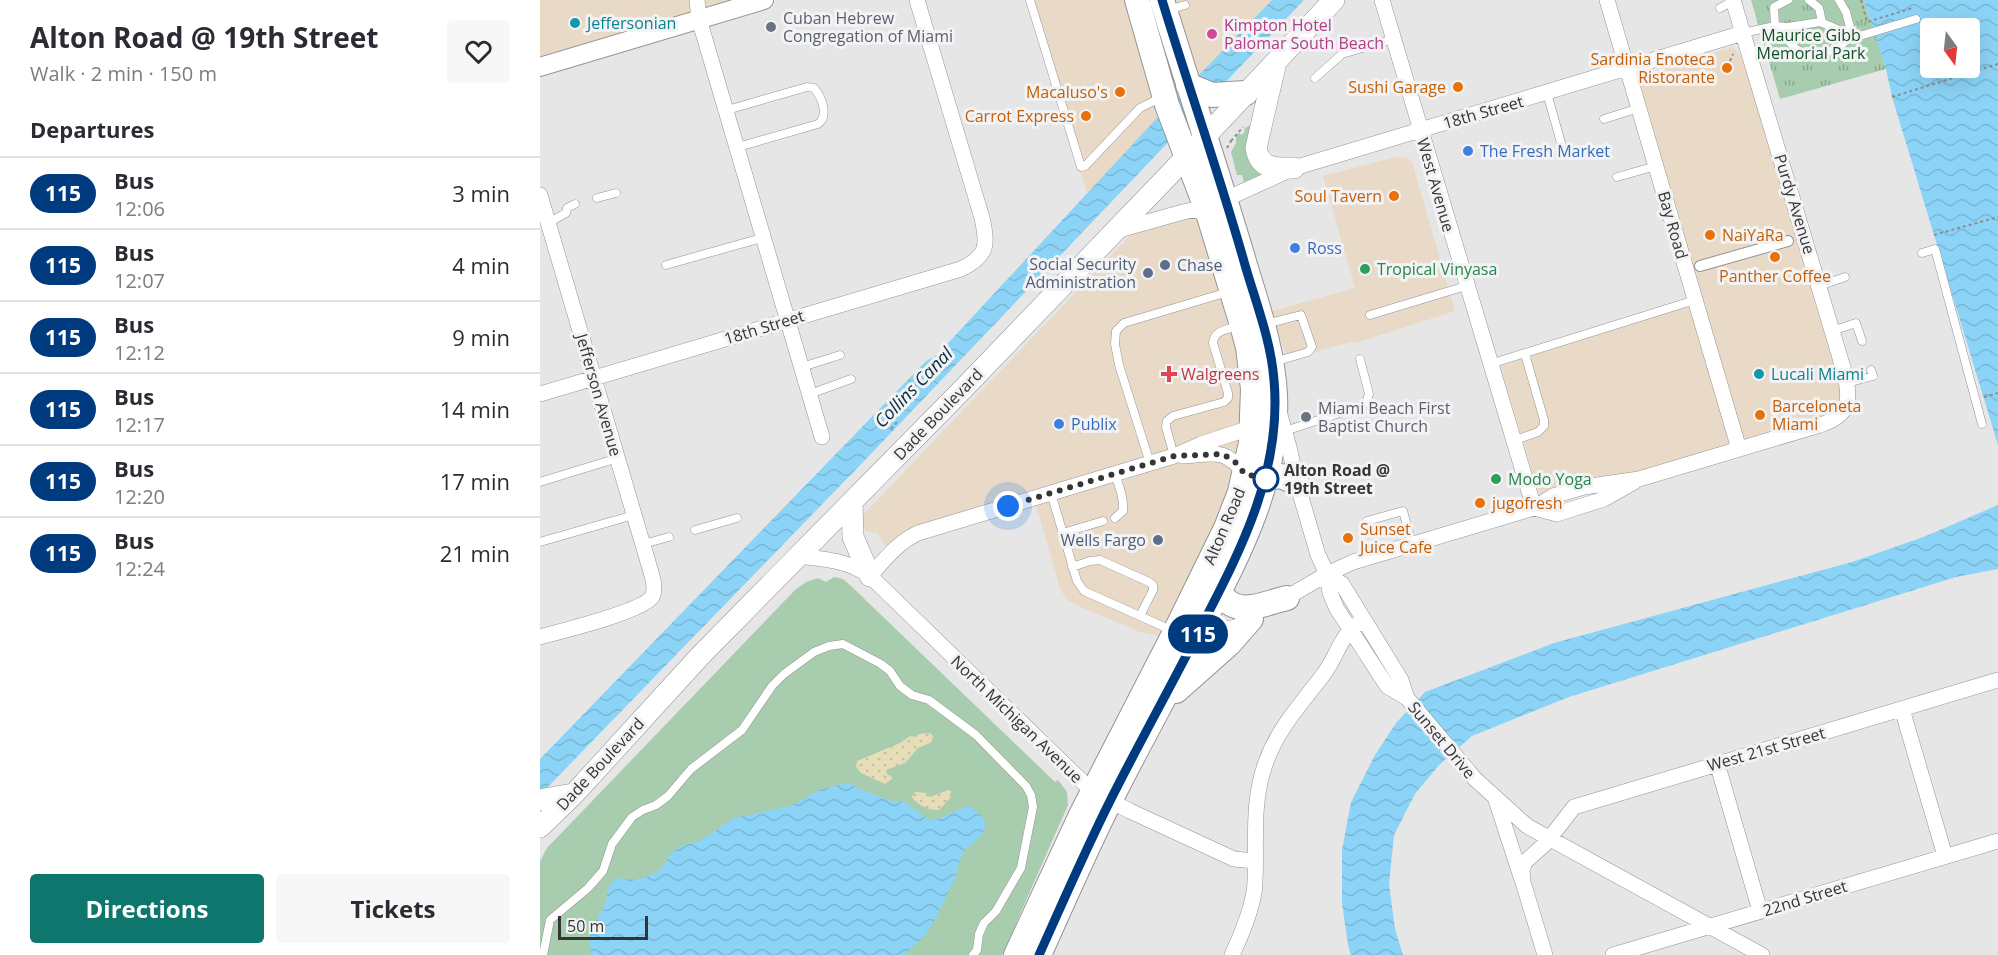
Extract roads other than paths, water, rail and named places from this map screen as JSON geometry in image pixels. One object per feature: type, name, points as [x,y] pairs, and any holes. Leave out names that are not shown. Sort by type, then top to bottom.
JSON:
[{"type":"highway","name":"Alton Road","points":[[1016,955],[1189,628],[1219,592],[1250,526],[1256,476],[1252,427],[1254,408],[1251,371],[1252,325],[1217,206],[1182,147],[1166,101],[1137,0]]},
{"type":"highway","name":"Alton Road","points":[[1039,955],[1102,796],[1163,702],[1234,511],[1256,476],[1272,441],[1275,399],[1272,362],[1232,291],[1201,126],[1188,84],[1171,5]]},
{"type":"highway","points":[[1188,84],[1212,95],[1246,93]]},
{"type":"highway","points":[[1256,476],[1281,476],[1297,483]]},
{"type":"highway","points":[[1219,592],[1228,603],[1240,609],[1287,598]]},
{"type":"highway","points":[[1163,702],[1229,644],[1251,619]]},
{"type":"main road","name":"Dade Boulevard","points":[[540,827],[574,794],[701,655],[1116,230],[1201,126],[1246,93],[1334,0]]},
{"type":"main road","points":[[1276,61],[1256,148],[1259,159],[1266,166],[1293,168]]},
{"type":"main road","points":[[852,502],[854,537],[870,576]]},
{"type":"main road","points":[[540,800],[574,794]]},
{"type":"street","points":[[689,0],[699,19],[727,110],[822,437]]},
{"type":"street","points":[[697,0],[699,19]]},
{"type":"street","points":[[540,67],[764,0]]},
{"type":"street","name":"18th Street","points":[[540,394],[961,268],[976,260],[983,253],[986,246],[982,218],[917,0]]},
{"type":"street","name":"West Avenue","points":[[1382,0],[1534,508]]},
{"type":"street","name":"Bay Road","points":[[1607,0],[1739,449]]},
{"type":"street","name":"Purdy Avenue","points":[[1729,3],[1743,33],[1819,286],[1847,383],[1848,400],[1840,416],[1831,421],[1739,449]]},
{"type":"street","name":"18th Street","points":[[1116,230],[1192,210],[1217,206],[1293,168],[1627,69],[1692,44],[1743,33]]},
{"type":"street","name":"Jefferson Avenue","points":[[540,195],[653,579],[653,596],[632,610],[540,637]]},
{"type":"street","points":[[1700,266],[1788,241]]},
{"type":"street","name":"Sunset Drive","points":[[1275,399],[1318,555],[1327,574],[1330,592],[1356,625],[1383,666],[1387,686],[1407,698],[1455,758],[1496,800],[1527,826],[1762,955]]},
{"type":"street","points":[[870,576],[897,546],[911,537],[1150,464],[1252,427]]},
{"type":"street","points":[[1189,628],[1229,629],[1251,619],[1349,563],[1534,508],[1557,514],[1604,499],[1639,479],[1739,449]]},
{"type":"street","points":[[1174,456],[1223,454],[1256,476]]},
{"type":"street","name":"North Michigan Avenue","points":[[797,556],[844,563],[857,567],[870,576],[1102,796],[1234,859],[1255,861]]},
{"type":"street","points":[[1232,955],[1241,935],[1255,883],[1254,839],[1257,797],[1271,748],[1289,717],[1330,666],[1356,625]]},
{"type":"street","name":"West 21st Street","points":[[1523,882],[1522,870],[1526,862],[1549,839],[1567,814],[1579,805],[1998,680]]},
{"type":"street","points":[[1902,709],[1945,856]]},
{"type":"street","points":[[1717,763],[1760,911]]},
{"type":"street","points":[[1496,800],[1545,955]]},
{"type":"street","name":"22nd Street","points":[[1613,955],[1998,841]]},
{"type":"lane","points":[[1030,0],[1081,167],[1085,166],[1140,108],[1149,102],[1166,101]]},
{"type":"lane","points":[[1788,0],[1774,7],[1775,26],[1796,49],[1810,56],[1835,50],[1849,40],[1916,20]]},
{"type":"lane","points":[[1809,0],[1819,8],[1822,22]]},
{"type":"lane","points":[[1839,0],[1846,12],[1849,40]]},
{"type":"lane","points":[[1743,33],[1775,26],[1788,27],[1822,22],[1837,29],[1849,40]]},
{"type":"lane","points":[[1315,78],[1342,54],[1393,39]]},
{"type":"lane","points":[[727,110],[807,87],[814,88],[818,92],[822,103],[825,114],[823,120],[818,124],[738,147]]},
{"type":"lane","points":[[1547,93],[1563,150]]},
{"type":"lane","points":[[1604,119],[1639,108]]},
{"type":"lane","points":[[1617,177],[1656,166]]},
{"type":"lane","points":[[597,198],[616,193]]},
{"type":"lane","points":[[548,223],[566,213],[567,208],[575,204]]},
{"type":"lane","points":[[666,265],[765,237]]},
{"type":"lane","points":[[1922,253],[1935,249],[1982,424]]},
{"type":"lane","points":[[1819,286],[1845,277]]},
{"type":"lane","points":[[1370,315],[1466,286]]},
{"type":"lane","points":[[1150,464],[1119,365],[1115,344],[1116,331],[1124,323],[1232,291]]},
{"type":"lane","points":[[1490,364],[1695,300]]},
{"type":"lane","points":[[1174,456],[1166,427],[1167,421],[1173,416],[1224,402],[1228,398],[1213,344],[1213,338],[1217,333],[1301,315],[1312,347],[1308,352],[1272,362]]},
{"type":"lane","points":[[1832,331],[1856,323],[1862,341]]},
{"type":"lane","points":[[1513,441],[1538,432],[1544,426],[1525,354]]},
{"type":"lane","points":[[802,367],[840,355]]},
{"type":"lane","points":[[1285,431],[1366,403],[1369,394],[1360,359]]},
{"type":"lane","points":[[1847,383],[1873,376],[1871,370]]},
{"type":"lane","points":[[810,394],[851,379]]},
{"type":"lane","points":[[540,482],[618,458]]},
{"type":"lane","points":[[1114,474],[1124,506],[1123,511],[1115,518]]},
{"type":"lane","points":[[1051,493],[1072,567],[1084,591],[1140,616],[1189,628]]},
{"type":"lane","points":[[1366,521],[1403,511],[1412,544]]},
{"type":"lane","points":[[540,542],[634,515]]},
{"type":"lane","points":[[695,530],[737,518]]},
{"type":"lane","points":[[1063,533],[1103,521]]},
{"type":"lane","points":[[643,544],[669,537]]},
{"type":"lane","points":[[1072,567],[1100,560],[1149,582],[1153,585],[1153,590],[1140,616]]},
{"type":"lane","points":[[543,955],[550,920],[588,888],[603,871],[612,844],[632,817],[668,796],[691,769],[742,730],[772,686],[784,674],[814,652],[843,644],[881,663],[890,671],[900,686],[912,695],[929,700],[976,735],[996,758],[1026,786],[1031,795],[1033,807],[1022,868],[996,911],[984,923],[979,934],[977,950],[973,955]]},
{"type":"water","name":"Collins Canal","points":[[1272,0],[1304,0],[867,458],[540,795],[540,759],[926,361],[937,355],[1157,118]]},
{"type":"water","points":[[1864,0],[1998,0],[1998,445],[1892,97],[1886,69]]},
{"type":"water","points":[[1998,505],[1998,569],[1956,577],[1569,697],[1472,736],[1439,765],[1415,794],[1394,835],[1389,884],[1395,929],[1403,955],[1351,955],[1342,903],[1342,850],[1351,802],[1375,755],[1396,723],[1425,692],[1554,643],[1852,562],[1926,536]]},
{"type":"water","points":[[851,784],[892,801],[905,802],[928,819],[936,820],[967,806],[979,813],[985,822],[983,833],[962,854],[954,881],[933,924],[905,955],[591,955],[589,939],[592,928],[605,905],[609,886],[613,881],[619,878],[632,880],[647,877],[660,870],[673,851],[684,845],[700,841],[734,818],[791,806],[819,790]]},
{"type":"place","name":"Jeffersonian","points":[[575,23]]},
{"type":"place","name":"Cuban Hebrew Congregation of Miami","points":[[771,27]]},
{"type":"place","name":"Kimpton Hotel Palomar South Beach","points":[[1212,34]]},
{"type":"place","name":"Sardinia Enoteca Ristorante","points":[[1727,68]]},
{"type":"place","name":"Sushi Garage","points":[[1458,87]]},
{"type":"place","name":"Macaluso's","points":[[1120,92]]},
{"type":"place","name":"Carrot Express","points":[[1086,116]]},
{"type":"place","name":"The Fresh Market","points":[[1468,151]]},
{"type":"place","name":"Soul Tavern","points":[[1394,196]]},
{"type":"place","name":"NaiYaRa","points":[[1710,235]]},
{"type":"place","name":"Ross","points":[[1295,248]]},
{"type":"place","name":"Panther Coffee","points":[[1775,257]]},
{"type":"place","name":"Chase","points":[[1165,265]]},
{"type":"place","name":"Tropical Vinyasa","points":[[1365,269]]},
{"type":"place","name":"Social Security Administration","points":[[1148,273]]},
{"type":"place","name":"Walgreens","points":[[1169,374]]},
{"type":"place","name":"Lucali Miami","points":[[1759,374]]},
{"type":"place","name":"Barceloneta Miami","points":[[1760,415]]},
{"type":"place","name":"Miami Beach First Baptist Church","points":[[1306,417]]},
{"type":"place","name":"Publix","points":[[1059,424]]},
{"type":"place","name":"Alton Road @ 19th Street","points":[[1266,479]]},
{"type":"place","name":"Modo Yoga","points":[[1496,479]]},
{"type":"place","name":"jugofresh","points":[[1480,503]]},
{"type":"place","name":"Sunset Juice Cafe","points":[[1348,538]]},
{"type":"place","name":"Wells Fargo","points":[[1158,540]]},
{"type":"park label","name":"Maurice Gibb Memorial Park","points":[[1811,44]]}]
